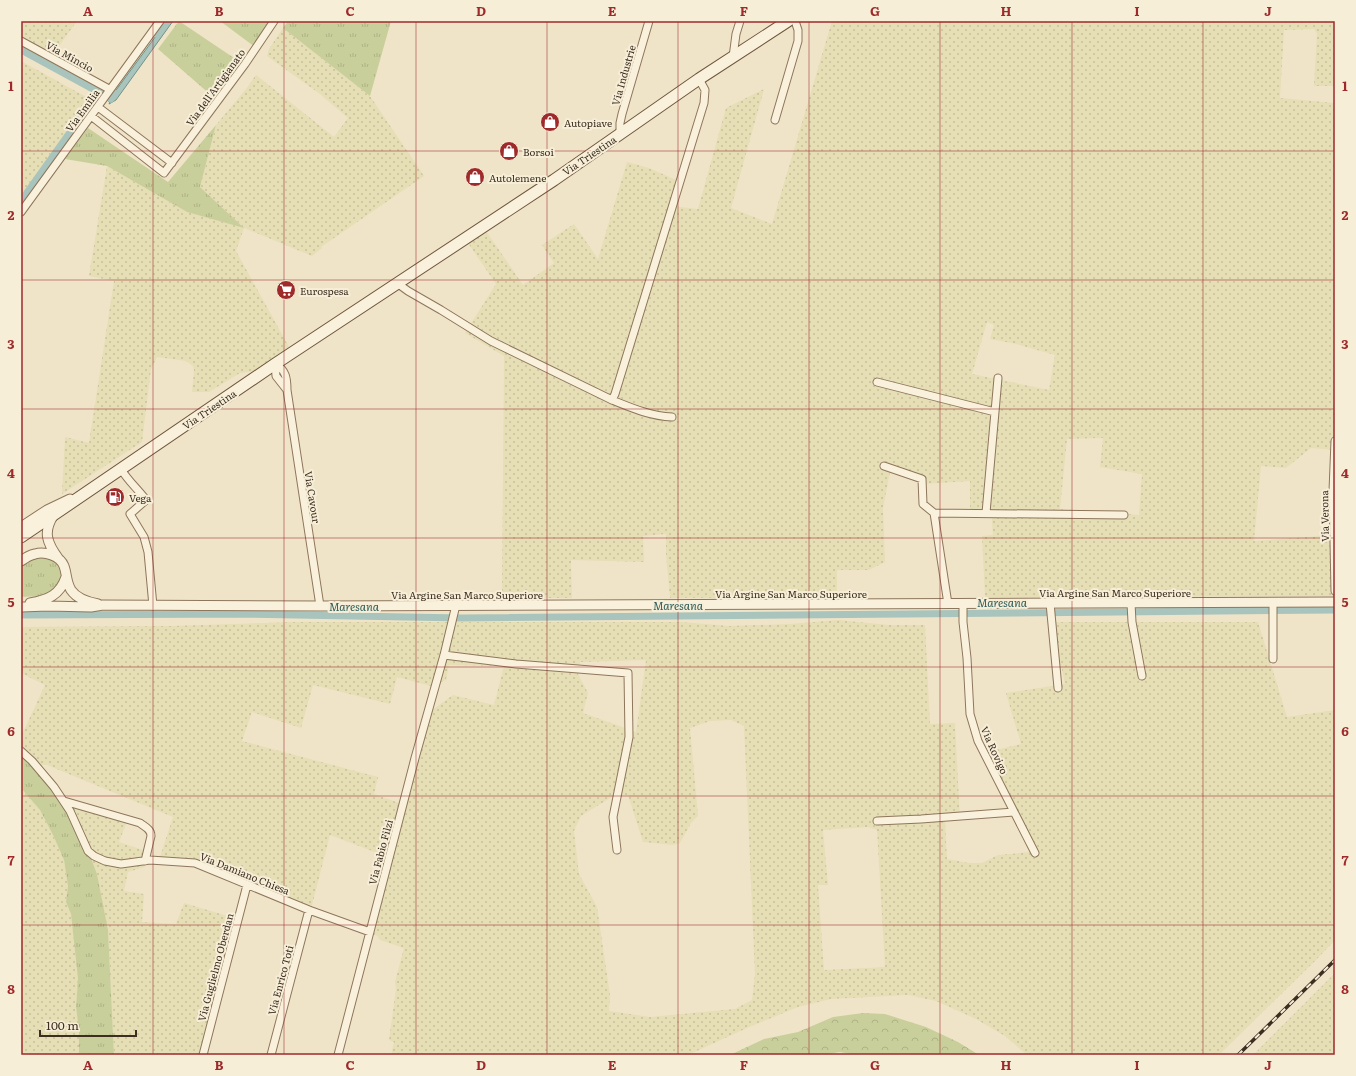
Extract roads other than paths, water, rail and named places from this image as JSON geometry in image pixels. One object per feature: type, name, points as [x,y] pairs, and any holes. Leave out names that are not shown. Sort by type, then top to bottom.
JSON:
[{"type":"main road","name":"Via Triestina","points":[[21,537],[275,364],[788,21]]},
{"type":"street","name":"Via Emilia","points":[[21,212],[160,21]]},
{"type":"street","name":"Via dell'Artigianato","points":[[172,163],[245,64],[274,21]]},
{"type":"street","name":"Via Industrie","points":[[620,134],[621,118],[649,21]]},
{"type":"street","points":[[733,57],[736,34],[740,21]]},
{"type":"street","points":[[775,120],[798,41],[798,30],[795,21]]},
{"type":"street","name":"Via Mincio","points":[[21,41],[106,94]]},
{"type":"street","points":[[612,400],[702,108],[705,90],[700,79]]},
{"type":"street","points":[[91,116],[164,173],[172,163],[98,107]]},
{"type":"street","points":[[397,283],[491,341],[612,400],[639,411],[658,416],[672,417]]},
{"type":"street","name":"Via Cavour","points":[[275,364],[276,376],[287,390],[320,606]]},
{"type":"street","points":[[986,513],[998,378]]},
{"type":"street","points":[[877,382],[995,412]]},
{"type":"street","name":"Via Verona","points":[[1335,441],[1333,491],[1335,591]]},
{"type":"street","points":[[884,466],[922,479],[923,504],[934,512],[1124,515]]},
{"type":"street","points":[[121,470],[129,482],[137,488],[146,500],[130,514],[144,537],[148,552],[153,606]]},
{"type":"street","points":[[21,527],[47,510],[96,486]]},
{"type":"street","points":[[934,512],[948,604]]},
{"type":"street","points":[[53,516],[47,526],[47,536],[53,551],[64,565],[68,584],[75,595],[82,599],[103,605]]},
{"type":"street","points":[[21,560],[36,553],[46,554],[59,559]]},
{"type":"street","points":[[21,607],[49,598],[60,590],[66,577]]},
{"type":"street","points":[[21,600],[91,607],[103,605]]},
{"type":"street","points":[[21,604],[39,602]]},
{"type":"street","name":"Via Argine San Marco Superiore","points":[[103,605],[455,607],[948,604],[963,606],[1273,604],[1335,602]]},
{"type":"street","points":[[1273,604],[1273,659]]},
{"type":"street","points":[[1050,605],[1058,688]]},
{"type":"street","points":[[1131,605],[1132,622],[1142,676]]},
{"type":"street","name":"Via Rovigo","points":[[963,606],[970,714],[978,741],[1035,853]]},
{"type":"street","name":"Via Fabio Filzi","points":[[338,1055],[415,758],[444,655],[455,607]]},
{"type":"street","points":[[444,655],[516,664],[628,673],[629,737],[613,817],[617,850]]},
{"type":"street","name":"Via Damiano Chiesa","points":[[21,752],[32,761],[64,801],[70,810],[88,851],[94,856],[106,861],[121,864],[145,861],[195,863],[309,910],[370,932]]},
{"type":"street","points":[[64,801],[140,823],[148,828],[151,836],[145,861]]},
{"type":"street","points":[[877,821],[1014,812]]},
{"type":"street","name":"Via Guglielmo Oberdan","points":[[203,1055],[247,885]]},
{"type":"street","name":"Via Enrico Toti","points":[[270,1055],[309,910]]},
{"type":"water","points":[[167,21],[173,21],[116,100],[109,104],[110,102],[108,101]]},
{"type":"waterway","points":[[157,34],[167,21]]},
{"type":"waterway","points":[[21,50],[111,99],[115,93]]},
{"type":"waterway","points":[[21,201],[98,93]]},
{"type":"waterway","name":"Maresana","points":[[21,615],[246,614],[462,618],[1335,610]]},
{"type":"railway","points":[[1238,1055],[1335,960]]},
{"type":"place","name":"Autopiave","points":[[550,122]]},
{"type":"place","name":"Borsoi","points":[[509,151]]},
{"type":"place","name":"Autolemene","points":[[475,177]]},
{"type":"place","name":"Eurospesa","points":[[286,290]]},
{"type":"place","name":"Vega","points":[[115,497]]}]
